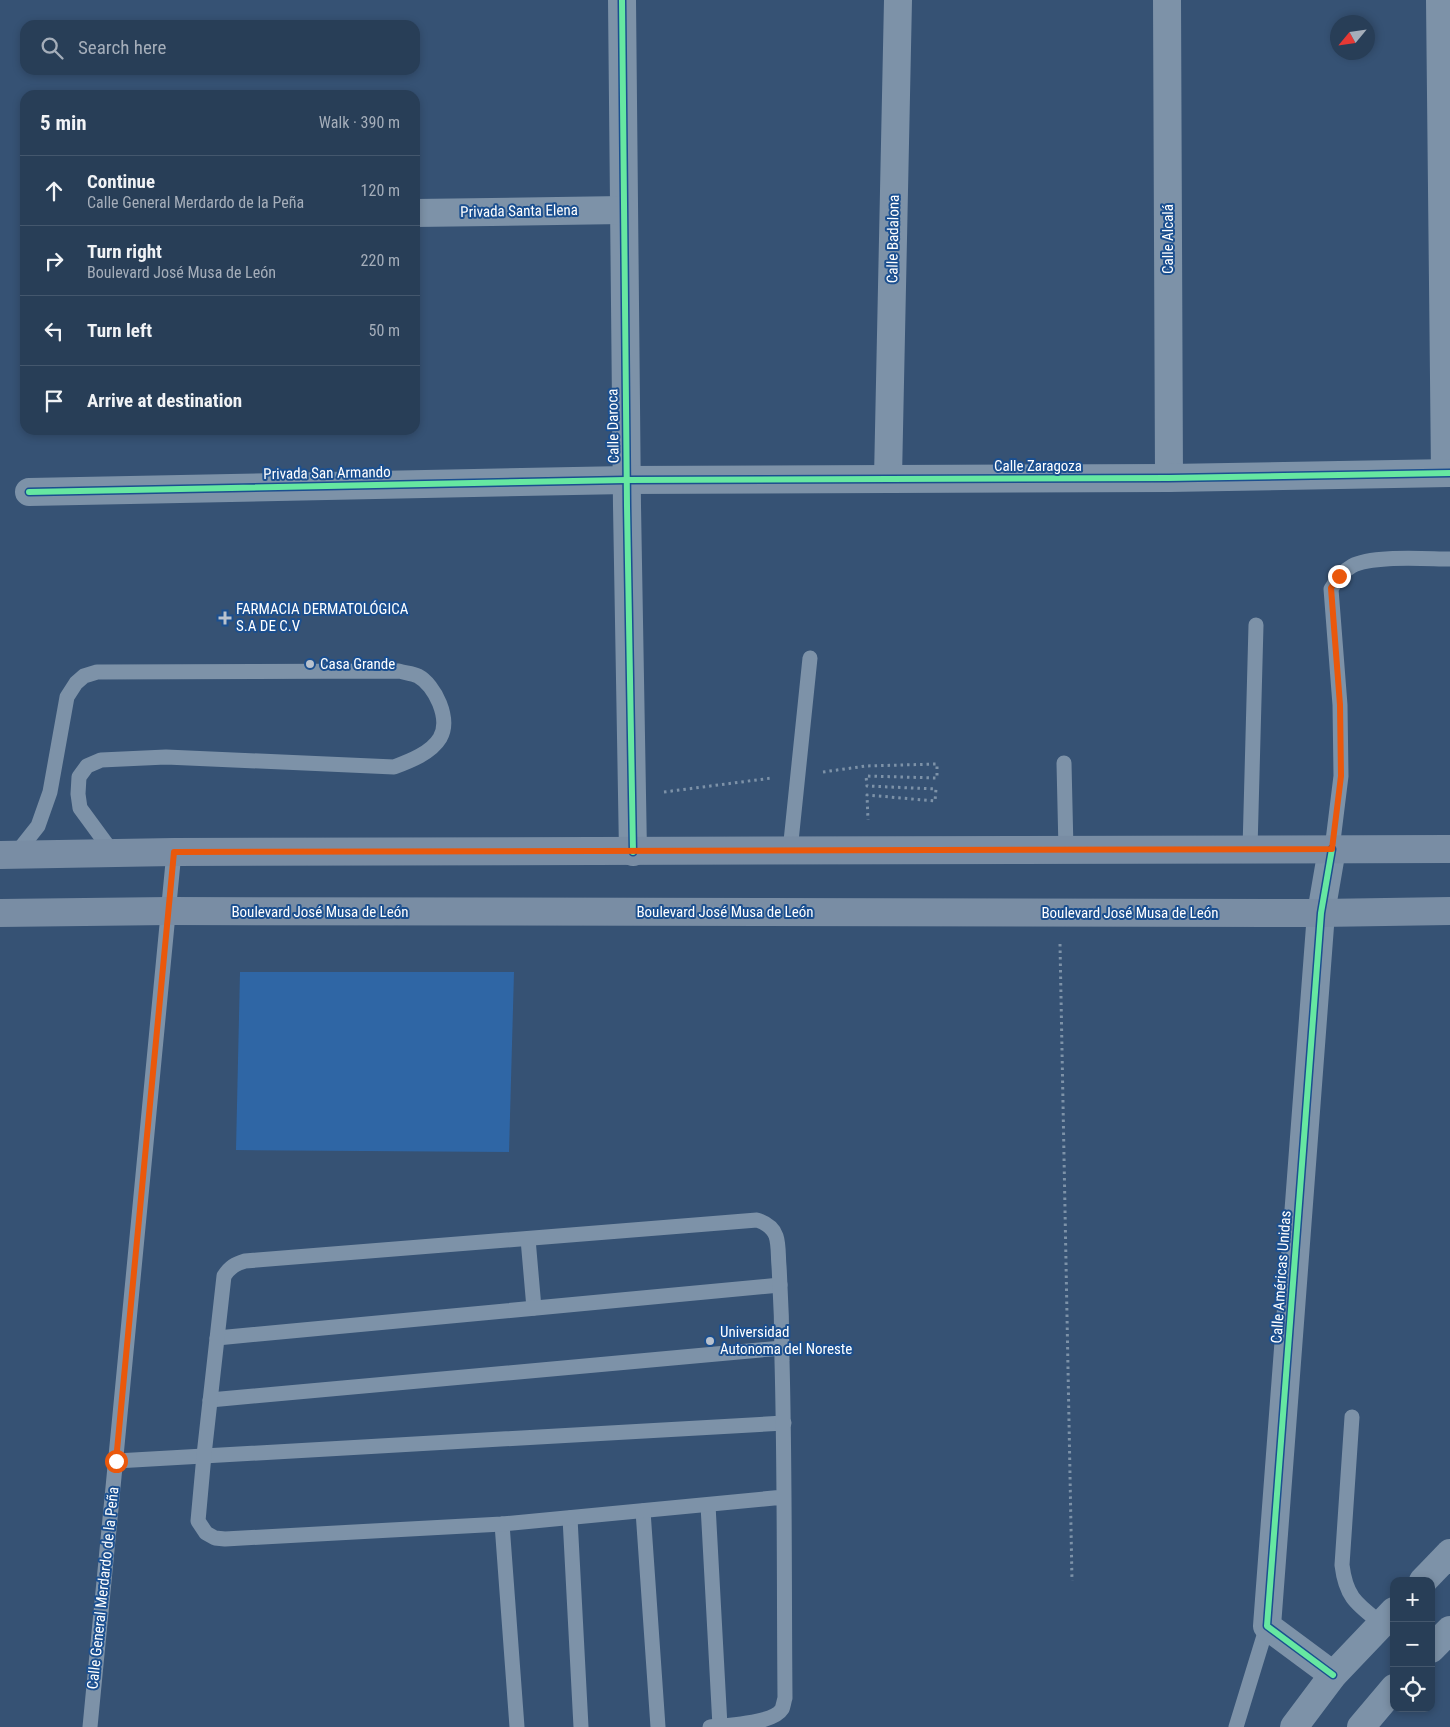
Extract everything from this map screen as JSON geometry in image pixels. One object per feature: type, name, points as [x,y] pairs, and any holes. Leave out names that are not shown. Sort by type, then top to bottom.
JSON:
[{"type":"main road","points":[[8,855],[174,852],[1450,848]]},
{"type":"main road","name":"Boulevard José Musa de León","points":[[0,913],[170,911],[1321,913],[1450,911]]},
{"type":"street","name":"Calle Daroca","points":[[622,0],[626,480],[633,852]]},
{"type":"street","name":"Calle Badalona","points":[[888,478],[898,0]]},
{"type":"street","name":"Calle Alcalá","points":[[1167,0],[1169,478]]},
{"type":"street","points":[[1440,0],[1447,473]]},
{"type":"street","name":"Privada Santa Elena","points":[[420,212],[623,210]]},
{"type":"street","name":"Calle Zaragoza","points":[[626,480],[1169,478],[1447,473]]},
{"type":"street","name":"Privada San Armando","points":[[29,492],[626,480]]},
{"type":"street","name":"Calle Américas Unidas","points":[[1267,1626],[1321,913],[1332,849]]},
{"type":"street","points":[[1427,1577],[1450,1553]]},
{"type":"street","points":[[1294,1727],[1333,1675],[1388,1618]]},
{"type":"street","points":[[1267,1626],[1333,1675]]},
{"type":"street","points":[[1435,1645],[1450,1630]]},
{"type":"street","points":[[1361,1727],[1390,1693]]},
{"type":"lane","points":[[1332,849],[1341,776],[1340,705],[1331,588],[1339,576],[1352,566],[1368,560],[1450,558]]},
{"type":"lane","points":[[1250,849],[1256,625]]},
{"type":"lane","points":[[790,851],[810,658]]},
{"type":"lane","points":[[8,855],[38,826],[50,792],[67,697],[76,683],[84,676],[98,672],[399,671],[418,676],[436,693],[444,720],[441,737],[412,760],[394,767],[166,757],[102,760],[87,766],[79,777],[78,794],[80,808],[113,854]]},
{"type":"lane","points":[[1064,763],[1066,850]]},
{"type":"lane","name":"Calle General Merdardo de la Peña","points":[[90,1727],[170,911],[174,852]]},
{"type":"lane","points":[[708,1504],[715,1726],[764,1720],[775,1716],[782,1709],[784,1698],[784,1497],[784,1423],[780,1285],[776,1238],[773,1230],[766,1223],[757,1220],[245,1261],[234,1264],[224,1276],[198,1521],[206,1533],[215,1538],[226,1539],[502,1524],[570,1518],[708,1504],[784,1497]]},
{"type":"lane","points":[[528,1238],[534,1308]]},
{"type":"lane","points":[[217,1338],[780,1285]]},
{"type":"lane","points":[[210,1400],[782,1348]]},
{"type":"lane","points":[[1352,1417],[1342,1565],[1344,1582],[1357,1604],[1388,1618]]},
{"type":"lane","points":[[116,1461],[784,1423]]},
{"type":"lane","points":[[643,1511],[658,1727]]},
{"type":"lane","points":[[570,1518],[581,1727]]},
{"type":"lane","points":[[502,1524],[517,1727]]},
{"type":"lane","points":[[1236,1727],[1267,1626]]},
{"type":"path","points":[[632,796],[866,766],[937,764],[937,778],[866,776],[867,786],[936,789],[935,801],[867,795]]},
{"type":"path","points":[[1061,913],[1060,970],[1072,1581]]},
{"type":"shaded area","points":[[240,972],[514,972],[509,1152],[236,1150]]},
{"type":"cycle path","points":[[622,0],[627,506],[633,852]]},
{"type":"cycle path","points":[[29,492],[626,480],[1169,478],[1450,473]]},
{"type":"cycle path","points":[[1332,849],[1321,913],[1267,1626],[1333,1675]]},
{"type":"place","name":"FARMACIA DERMATOLÓGICA S.A DE C.V","points":[[225,618]]},
{"type":"place","name":"Casa Grande","points":[[310,664]]},
{"type":"place","name":"Universidad Autonoma del Noreste","points":[[710,1341]]},
{"type":"route","points":[[116,1461],[170,911],[174,852],[1332,849],[1341,776],[1340,705],[1331,588],[1339,576]]}]
